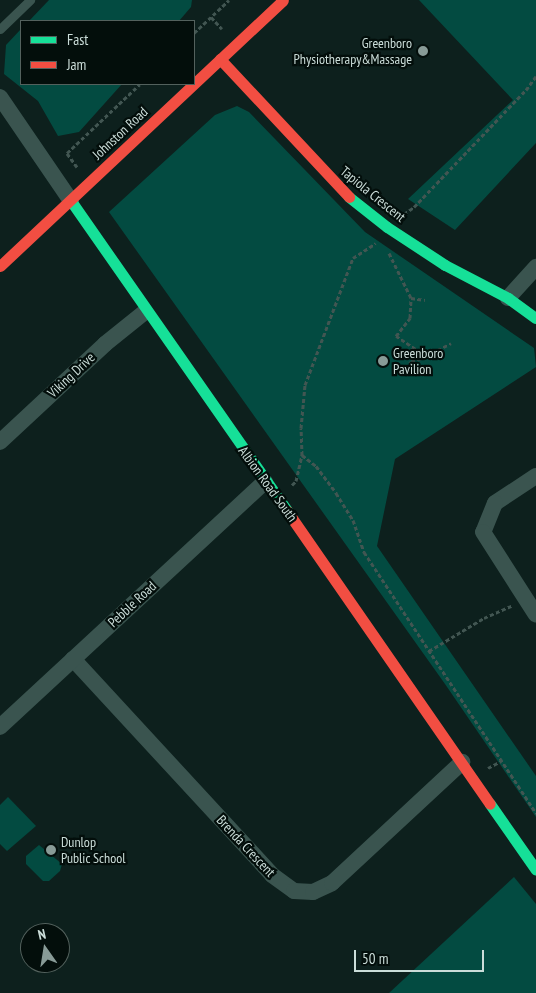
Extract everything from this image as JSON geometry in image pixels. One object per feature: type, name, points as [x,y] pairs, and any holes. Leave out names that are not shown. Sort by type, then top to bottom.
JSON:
[{"type":"street","name":"Johnston Road","points":[[195,83],[283,0]]},
{"type":"street","name":"Tapiola Crescent","points":[[220,59],[342,192],[390,229],[445,265],[508,298],[536,318]]},
{"type":"street","name":"Johnston Road","points":[[0,266],[193,85]]},
{"type":"street","name":"Albion Road South","points":[[0,97],[145,312],[536,870]]},
{"type":"street","points":[[508,298],[536,267]]},
{"type":"street","name":"Viking Drive","points":[[0,442],[105,344],[145,312]]},
{"type":"street","points":[[532,608],[483,532],[495,503],[536,476]]},
{"type":"street","name":"Pebble Road","points":[[0,727],[265,482]]},
{"type":"street","name":"Brenda Crescent","points":[[73,659],[272,875],[294,891],[313,892],[332,883],[462,762]]},
{"type":"lane","points":[[0,29],[30,0]]},
{"type":"path","points":[[195,32],[229,0]]},
{"type":"path","points":[[211,17],[228,35]]},
{"type":"path","points":[[390,229],[526,90],[536,76]]},
{"type":"path","points":[[86,163],[78,167],[67,153],[139,85]]},
{"type":"path","points":[[286,490],[296,481],[302,455],[301,428],[305,385],[353,258],[380,241],[411,298],[410,318],[396,336],[426,356]]},
{"type":"path","points":[[411,298],[425,300]]},
{"type":"path","points":[[401,373],[411,362],[451,343]]},
{"type":"path","points":[[302,455],[316,466],[341,500],[353,520],[364,552],[536,813]]},
{"type":"path","points":[[429,651],[484,618],[532,608]]},
{"type":"green space","points":[[49,0],[192,0],[191,7],[180,20],[30,20]]},
{"type":"green space","points":[[419,0],[536,0],[536,143],[455,230],[408,199],[513,100]]},
{"type":"green space","points":[[20,30],[20,85],[121,85],[79,132],[58,136],[38,101],[4,74],[6,45]]},
{"type":"green space","points":[[237,106],[249,112],[365,232],[534,348],[536,367],[395,459],[377,546],[536,776],[536,817],[445,684],[109,212],[215,115]]},
{"type":"green space","points":[[8,797],[36,826],[7,851],[0,844],[0,805]]},
{"type":"green space","points":[[39,845],[62,864],[60,871],[49,881],[43,881],[26,864],[26,856]]},
{"type":"green space","points":[[514,877],[536,904],[536,993],[389,993]]},
{"type":"traffic: fast","points":[[349,197],[387,227],[445,265],[508,298],[536,318]]},
{"type":"traffic: fast","points":[[71,201],[287,511]]},
{"type":"traffic: fast","points":[[490,804],[536,870]]},
{"type":"traffic: jam","points":[[195,83],[283,0]]},
{"type":"traffic: jam","points":[[220,59],[349,197]]},
{"type":"traffic: jam","points":[[0,266],[193,85]]},
{"type":"traffic: jam","points":[[287,511],[490,804]]},
{"type":"place","name":"Greenboro Physiotherapy&Massage","points":[[423,51]]},
{"type":"place","name":"Greenboro Pavilion","points":[[383,361]]},
{"type":"place","name":"Dunlop Public School","points":[[51,850]]}]
